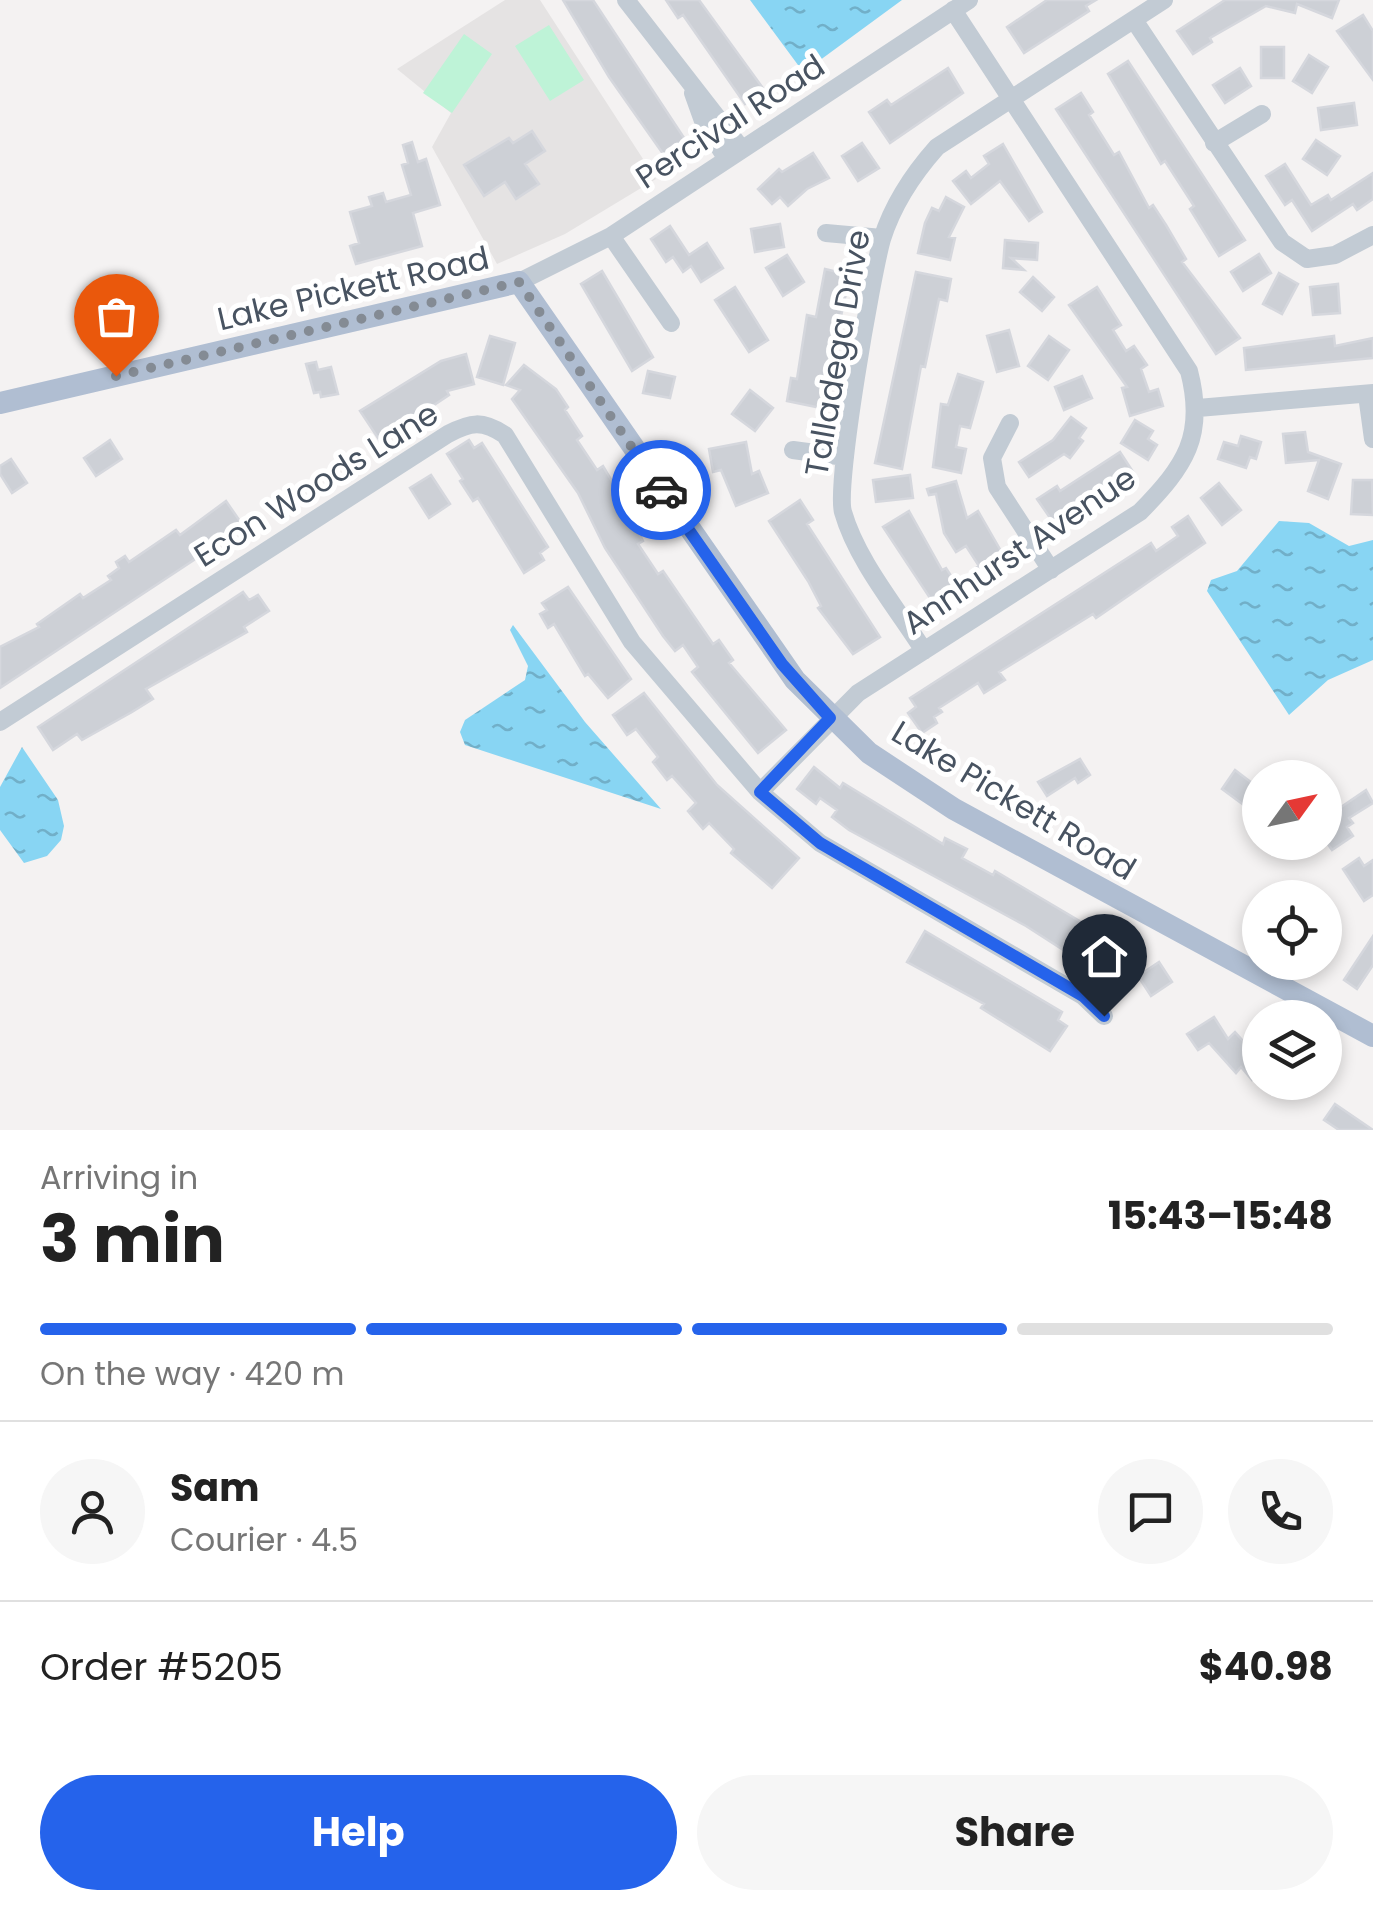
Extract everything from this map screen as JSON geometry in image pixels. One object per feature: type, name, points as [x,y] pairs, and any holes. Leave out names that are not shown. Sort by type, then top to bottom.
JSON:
[{"type":"main road","name":"Lake Pickett Road","points":[[0,402],[519,282],[752,623],[830,718],[890,768],[954,809],[1373,1036]]},
{"type":"street","points":[[626,0],[692,88],[718,113],[734,153]]},
{"type":"street","name":"Talladega Drive","points":[[924,651],[856,541],[842,508],[845,457],[882,238],[910,176],[937,147],[1164,0]]},
{"type":"street","points":[[961,5],[1012,101],[1188,371],[1198,408],[1370,394],[1373,439]]},
{"type":"street","name":"Percival Road","points":[[519,282],[611,236],[961,5]]},
{"type":"street","points":[[1134,20],[1282,242],[1307,259],[1335,255],[1373,234]]},
{"type":"street","points":[[1214,143],[1262,114]]},
{"type":"street","points":[[826,234],[882,238]]},
{"type":"street","points":[[611,236],[671,323]]},
{"type":"street","name":"Annhurst Avenue","points":[[760,792],[858,692],[1140,512],[1172,480],[1192,438],[1198,408]]},
{"type":"street","name":"Econ Woods Lane","points":[[0,722],[470,422],[489,425],[505,435],[632,642],[760,792],[820,843],[1083,996],[1104,1016]]},
{"type":"street","points":[[1010,423],[992,458],[997,487],[1051,570]]},
{"type":"street","points":[[793,450],[845,457]]},
{"type":"shaded area","points":[[505,0],[540,0],[656,179],[565,234],[497,264],[432,147],[451,113],[397,69]]},
{"type":"green space","points":[[549,25],[584,80],[550,101],[515,46]]},
{"type":"green space","points":[[464,34],[492,54],[452,113],[423,93]]},
{"type":"water","points":[[750,0],[902,0],[812,66],[798,65]]},
{"type":"water","points":[[1279,521],[1309,523],[1349,546],[1373,540],[1373,660],[1328,680],[1289,715],[1207,591],[1211,580],[1237,571]]},
{"type":"water","points":[[513,625],[585,722],[661,809],[465,745],[460,732],[465,720],[525,680],[528,666],[510,630]]},
{"type":"water","points":[[22,747],[58,800],[64,826],[61,840],[47,856],[24,863],[0,830],[0,787]]},
{"type":"building","points":[[563,0],[593,0],[688,144],[666,158],[609,77]]},
{"type":"building","points":[[666,0],[699,0],[765,91],[745,104],[683,15],[678,18]]},
{"type":"building","points":[[1047,0],[1096,0],[1086,6],[1089,11],[1024,53],[1007,27]]},
{"type":"building","points":[[1225,0],[1339,0],[1332,18],[1297,4],[1295,13],[1266,6],[1210,38],[1212,42],[1193,54],[1177,31]]},
{"type":"building","points":[[1363,15],[1373,31],[1373,80],[1337,31]]},
{"type":"building","points":[[1261,47],[1284,47],[1284,78],[1261,78]]},
{"type":"building","points":[[1309,55],[1328,67],[1312,93],[1293,81]]},
{"type":"building","points":[[1128,61],[1245,240],[1219,256],[1190,209],[1194,206],[1165,161],[1161,164],[1108,74]]},
{"type":"building","points":[[948,68],[963,93],[890,143],[869,112],[887,100],[891,105]]},
{"type":"building","points":[[1240,68],[1251,86],[1225,103],[1213,85]]},
{"type":"building","points":[[1081,93],[1093,112],[1089,115],[1114,155],[1119,152],[1149,208],[1153,205],[1166,225],[1186,259],[1182,262],[1240,338],[1216,354],[1056,109]]},
{"type":"building","points":[[1354,103],[1357,125],[1321,130],[1318,108]]},
{"type":"building","points":[[532,131],[545,151],[525,164],[539,184],[516,199],[505,182],[484,196],[464,165],[509,138],[513,143]]},
{"type":"building","points":[[1316,140],[1340,156],[1327,175],[1303,159]]},
{"type":"building","points":[[412,142],[418,162],[426,159],[440,205],[413,213],[422,246],[356,264],[350,246],[359,243],[350,212],[372,206],[369,197],[383,193],[386,202],[411,195],[402,165],[408,163],[403,145]]},
{"type":"building","points":[[862,143],[879,168],[858,181],[842,156]]},
{"type":"building","points":[[1003,144],[1042,212],[1029,221],[1000,181],[971,204],[953,181],[966,171],[971,178],[989,164],[984,156]]},
{"type":"building","points":[[813,153],[829,178],[807,189],[788,206],[780,197],[772,204],[758,189],[779,169],[782,172]]},
{"type":"building","points":[[1285,164],[1311,205],[1328,195],[1331,200],[1373,173],[1373,199],[1357,210],[1353,204],[1312,231],[1292,200],[1285,205],[1266,176]]},
{"type":"building","points":[[946,197],[964,207],[949,237],[955,238],[950,260],[918,253],[932,208],[939,211]]},
{"type":"building","points":[[780,224],[784,247],[755,252],[751,229]]},
{"type":"building","points":[[670,226],[689,255],[707,243],[723,268],[701,282],[691,266],[683,272],[673,257],[666,262],[651,239]]},
{"type":"building","points":[[1005,240],[1038,243],[1037,260],[1011,258],[1024,270],[1003,268]]},
{"type":"building","points":[[1259,254],[1271,273],[1243,291],[1231,272]]},
{"type":"building","points":[[787,255],[804,282],[783,296],[766,268]]},
{"type":"building","points":[[825,269],[850,275],[821,408],[787,401],[791,378],[797,379],[807,315],[816,317]]},
{"type":"building","points":[[602,271],[653,357],[632,371],[581,284]]},
{"type":"building","points":[[916,272],[951,279],[947,301],[939,299],[925,367],[921,366],[902,469],[875,463]]},
{"type":"building","points":[[1279,273],[1298,284],[1282,314],[1263,304]]},
{"type":"building","points":[[1033,277],[1054,297],[1042,311],[1020,292]]},
{"type":"building","points":[[1338,284],[1340,313],[1313,315],[1310,287]]},
{"type":"building","points":[[735,287],[768,340],[749,352],[715,300]]},
{"type":"building","points":[[1097,287],[1121,325],[1113,330],[1126,351],[1134,346],[1147,365],[1141,369],[1149,392],[1158,389],[1163,406],[1130,416],[1122,388],[1127,387],[1069,305]]},
{"type":"building","points":[[1009,330],[1019,366],[997,372],[987,336]]},
{"type":"building","points":[[490,336],[515,343],[503,385],[477,377]]},
{"type":"building","points":[[1049,336],[1069,350],[1048,380],[1028,366]]},
{"type":"building","points":[[1334,336],[1335,346],[1373,338],[1373,358],[1246,370],[1244,348]]},
{"type":"building","points":[[466,354],[474,384],[447,391],[449,395],[380,441],[360,411],[441,361]]},
{"type":"building","points":[[316,362],[318,370],[331,367],[338,394],[321,397],[320,392],[314,393],[306,364]]},
{"type":"building","points":[[524,365],[556,389],[568,407],[565,410],[582,436],[577,440],[597,470],[603,466],[643,541],[638,544],[658,574],[663,571],[713,644],[719,640],[733,660],[729,663],[786,730],[758,753],[692,672],[698,667],[683,645],[675,651],[663,636],[605,548],[578,493],[512,399],[520,390],[506,385]]},
{"type":"building","points":[[648,371],[675,377],[670,398],[643,393]]},
{"type":"building","points":[[958,374],[983,382],[970,428],[960,426],[956,447],[966,449],[961,473],[933,467],[941,404],[948,405]]},
{"type":"building","points":[[1082,376],[1092,398],[1064,410],[1055,387]]},
{"type":"building","points":[[750,390],[773,408],[755,431],[732,414]]},
{"type":"building","points":[[1071,417],[1086,428],[1079,438],[1083,441],[1070,458],[1064,454],[1029,477],[1019,462],[1053,440]]},
{"type":"building","points":[[1135,420],[1153,431],[1148,439],[1157,445],[1148,460],[1121,443]]},
{"type":"building","points":[[1305,432],[1308,452],[1341,464],[1328,499],[1308,491],[1319,460],[1286,463],[1283,434]]},
{"type":"building","points":[[1241,436],[1261,442],[1256,459],[1250,457],[1246,468],[1218,459],[1224,442],[1238,446]]},
{"type":"building","points":[[110,440],[122,459],[96,476],[84,458]]},
{"type":"building","points":[[469,440],[474,448],[482,443],[548,547],[540,553],[544,560],[524,573],[478,498],[473,501],[460,481],[463,479],[447,454]]},
{"type":"building","points":[[746,442],[752,474],[759,471],[768,493],[736,506],[721,470],[713,472],[709,449]]},
{"type":"building","points":[[1120,452],[1135,475],[1057,528],[1037,499],[1057,486],[1060,491]]},
{"type":"building","points":[[11,459],[27,483],[12,493],[0,474],[0,466]]},
{"type":"building","points":[[431,475],[450,504],[429,518],[410,488]]},
{"type":"building","points":[[910,475],[913,498],[876,502],[873,480]]},
{"type":"building","points":[[1353,480],[1372,480],[1373,515],[1351,514]]},
{"type":"building","points":[[956,481],[967,518],[978,511],[1005,558],[996,564],[1002,573],[983,586],[972,570],[979,566],[966,546],[956,552],[944,533],[936,494],[929,495],[927,489]]},
{"type":"building","points":[[1219,483],[1241,510],[1222,525],[1201,498]]},
{"type":"building","points":[[800,500],[813,520],[807,524],[880,637],[853,654],[818,608],[821,606],[808,581],[769,521]]},
{"type":"building","points":[[226,501],[244,527],[0,688],[0,647],[39,627],[37,624],[80,594],[83,598],[111,580],[108,576],[119,568],[116,562],[125,556],[129,562],[176,530],[180,535]]},
{"type":"building","points":[[909,511],[942,570],[946,568],[959,588],[934,604],[883,527]]},
{"type":"building","points":[[1188,516],[1205,543],[1096,618],[1093,614],[999,672],[1005,680],[984,693],[978,683],[939,708],[942,712],[934,717],[937,723],[922,733],[908,713],[916,707],[910,698],[1151,543],[1156,551],[1178,536],[1172,527]]},
{"type":"building","points":[[568,587],[631,679],[608,698],[588,674],[585,676],[554,624],[548,628],[540,614],[547,610],[542,603]]},
{"type":"building","points":[[243,592],[249,600],[258,595],[269,611],[244,627],[247,632],[146,689],[153,699],[132,712],[82,740],[77,734],[53,750],[38,727]]},
{"type":"building","points":[[644,693],[717,785],[799,858],[772,888],[731,853],[734,849],[709,823],[703,829],[688,811],[696,803],[672,776],[667,780],[653,762],[658,757],[636,729],[627,735],[613,715]]},
{"type":"building","points":[[1080,759],[1090,775],[1078,783],[1075,778],[1047,796],[1038,782]]},
{"type":"building","points":[[814,767],[840,788],[843,783],[943,844],[945,838],[967,849],[962,858],[993,875],[995,871],[1122,946],[1124,941],[1145,954],[1130,979],[1104,964],[1099,973],[1026,926],[849,830],[832,817],[837,810],[820,798],[816,804],[797,789]]},
{"type":"building","points":[[1235,770],[1242,775],[1242,804],[1222,789]]},
{"type":"building","points":[[1366,790],[1373,803],[1349,818],[1353,823],[1347,827],[1353,836],[1342,843],[1342,806]]},
{"type":"building","points":[[1359,858],[1364,866],[1373,860],[1373,895],[1364,901],[1343,869]]},
{"type":"building","points":[[925,931],[1062,1012],[1058,1020],[1067,1026],[1050,1051],[981,1008],[984,1004],[907,962]]},
{"type":"building","points":[[1373,936],[1373,965],[1357,989],[1344,980]]},
{"type":"building","points":[[1159,962],[1172,982],[1151,996],[1138,976]]},
{"type":"building","points":[[1214,1017],[1228,1039],[1235,1032],[1242,1040],[1242,1068],[1236,1073],[1209,1043],[1198,1050],[1187,1034]]},
{"type":"building","points":[[1335,1104],[1373,1130],[1339,1130],[1324,1120]]},
{"type":"way so far","points":[[116,376],[519,282],[661,490]]},
{"type":"route","points":[[661,490],[782,664],[830,718],[760,792],[820,843],[1083,996],[1104,1016]]}]
